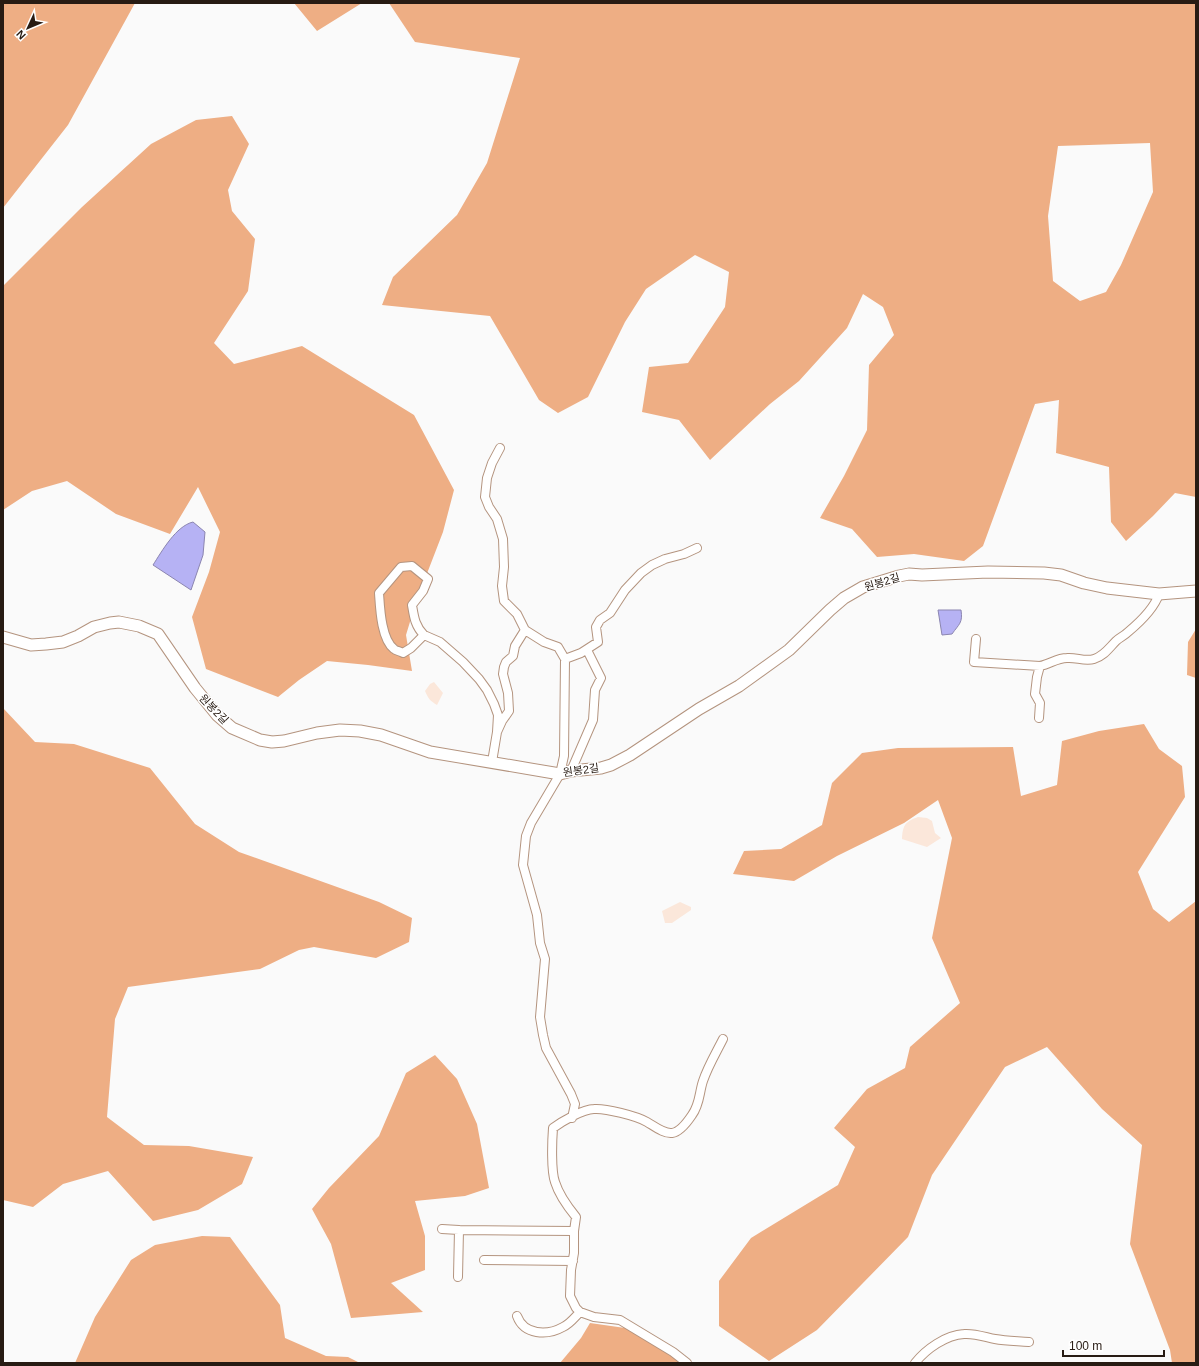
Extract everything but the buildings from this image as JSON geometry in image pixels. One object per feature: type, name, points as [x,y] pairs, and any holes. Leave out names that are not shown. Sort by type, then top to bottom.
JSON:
[{"type":"main road","name":"원봉2길","points":[[3,637],[31,645],[46,644],[63,642],[94,627],[110,623],[119,622],[139,626],[158,634],[195,688],[217,715],[232,728],[260,740],[272,742],[284,741],[317,733],[340,730],[360,731],[381,735],[430,752],[560,774],[571,771],[601,768],[611,765],[650,742],[699,709],[739,686],[789,650],[844,598],[863,587],[909,574],[922,576],[988,572],[1044,573],[1107,588],[1159,594],[1196,591]]},
{"type":"street","points":[[500,448],[492,463],[487,478],[485,497],[489,507],[497,519],[503,539],[504,567],[502,586],[504,601],[517,614],[525,630],[544,642],[558,647],[565,659],[564,756],[560,774],[531,824],[526,836],[523,865],[537,915],[540,943],[545,958],[540,1017],[543,1035],[546,1048],[575,1104],[572,1118]]},
{"type":"street","points":[[565,659],[587,650],[598,642],[596,627],[600,620],[610,613],[625,590],[641,573],[652,565],[665,559],[684,554],[697,548]]},
{"type":"street","points":[[424,635],[411,648],[403,652],[394,649],[384,634],[380,612],[379,593],[401,567],[412,566],[428,579],[412,605],[414,620],[419,630],[424,635],[440,642],[463,662],[479,679],[487,690],[494,704],[498,715],[492,762]]},
{"type":"street","points":[[976,639],[974,662],[1040,666],[1048,665],[1059,659],[1066,658],[1093,660],[1100,657],[1116,640],[1128,633],[1144,618],[1159,594]]},
{"type":"street","points":[[497,732],[509,711],[508,693],[503,674],[504,667],[506,662],[513,656],[515,646],[525,630]]},
{"type":"street","points":[[571,771],[593,720],[595,690],[601,678],[587,650]]},
{"type":"street","points":[[1039,718],[1040,703],[1035,694],[1040,666]]},
{"type":"street","points":[[687,1363],[673,1352],[620,1320],[594,1317],[580,1312],[576,1308],[570,1296],[576,1217],[563,1200],[554,1181],[552,1142],[553,1128],[572,1118],[576,1114],[593,1108],[617,1112],[645,1121],[660,1130],[670,1133],[677,1131],[692,1116],[698,1106],[703,1082],[723,1039]]},
{"type":"street","points":[[442,1229],[574,1231]]},
{"type":"street","points":[[458,1230],[458,1277]]},
{"type":"street","points":[[484,1260],[573,1261]]},
{"type":"street","points":[[517,1316],[519,1322],[524,1328],[532,1332],[540,1333],[563,1327],[580,1312]]},
{"type":"street","points":[[915,1363],[933,1346],[953,1336],[966,1333],[997,1339],[1029,1342]]},
{"type":"shaded area","points":[[3,3],[135,3],[68,125],[3,208]]},
{"type":"shaded area","points":[[294,3],[362,3],[317,31]]},
{"type":"shaded area","points":[[389,3],[1196,3],[1196,497],[1175,493],[1126,541],[1111,522],[1109,467],[1056,453],[1059,400],[1035,404],[983,546],[964,561],[914,554],[877,557],[852,529],[820,518],[844,476],[867,430],[869,365],[894,335],[883,307],[863,294],[847,328],[799,381],[770,404],[710,460],[679,420],[642,412],[649,367],[688,363],[725,307],[729,272],[695,255],[646,289],[625,322],[588,397],[558,413],[539,400],[490,316],[382,305],[393,277],[457,215],[487,163],[520,58],[415,42]],"holes":[[[1150,143],[1153,192],[1121,265],[1106,292],[1080,301],[1053,281],[1048,216],[1058,146]]]},
{"type":"shaded area","points":[[232,116],[249,144],[228,190],[232,211],[255,239],[248,291],[214,343],[234,364],[302,346],[414,415],[454,490],[443,532],[416,602],[406,635],[412,671],[327,661],[299,680],[278,697],[206,669],[192,617],[209,572],[220,532],[198,487],[170,534],[116,514],[67,481],[32,491],[3,510],[3,286],[82,207],[151,144],[196,120]]},
{"type":"shaded area","points":[[193,522],[205,532],[203,555],[191,590],[153,565],[165,546],[175,534],[187,524]]},
{"type":"shaded area","points":[[938,610],[961,610],[961,621],[952,634],[942,635]]},
{"type":"shaded area","points":[[1196,629],[1196,678],[1187,675],[1188,642]]},
{"type":"shaded area","points":[[434,682],[443,693],[437,705],[427,696],[425,691],[430,684]]},
{"type":"shaded area","points":[[3,708],[35,742],[74,744],[150,768],[195,824],[239,852],[379,902],[412,918],[409,942],[376,958],[314,947],[299,950],[260,969],[128,987],[115,1019],[107,1117],[144,1145],[189,1146],[253,1157],[242,1184],[198,1210],[153,1221],[108,1171],[63,1184],[33,1207],[3,1200]]},
{"type":"shaded area","points":[[1144,724],[1159,749],[1182,766],[1185,797],[1138,872],[1153,909],[1169,922],[1196,901],[1196,1363],[1172,1363],[1170,1350],[1130,1244],[1142,1145],[1102,1109],[1047,1047],[1005,1067],[932,1175],[908,1237],[817,1330],[769,1361],[719,1326],[719,1281],[751,1238],[838,1185],[855,1147],[834,1128],[867,1089],[905,1068],[910,1047],[960,1003],[932,938],[952,838],[938,800],[904,823],[837,856],[794,881],[733,874],[744,851],[781,849],[822,825],[832,783],[862,753],[898,748],[1013,747],[1021,796],[1057,785],[1062,741],[1099,731]]},
{"type":"shaded area","points":[[918,817],[927,818],[932,821],[935,833],[941,838],[927,847],[902,839],[905,825]]},
{"type":"shaded area","points":[[680,902],[691,907],[691,910],[672,923],[665,923],[662,911]]},
{"type":"shaded area","points":[[435,1055],[457,1079],[477,1124],[489,1188],[465,1196],[415,1201],[425,1236],[425,1270],[391,1283],[423,1312],[351,1318],[331,1244],[312,1209],[329,1188],[379,1136],[406,1073]]},
{"type":"shaded area","points":[[202,1236],[230,1237],[280,1305],[285,1338],[326,1356],[348,1357],[360,1363],[75,1363],[95,1317],[131,1260],[155,1245]]},
{"type":"shaded area","points":[[590,1323],[625,1328],[672,1356],[680,1363],[560,1363],[581,1338]]}]
